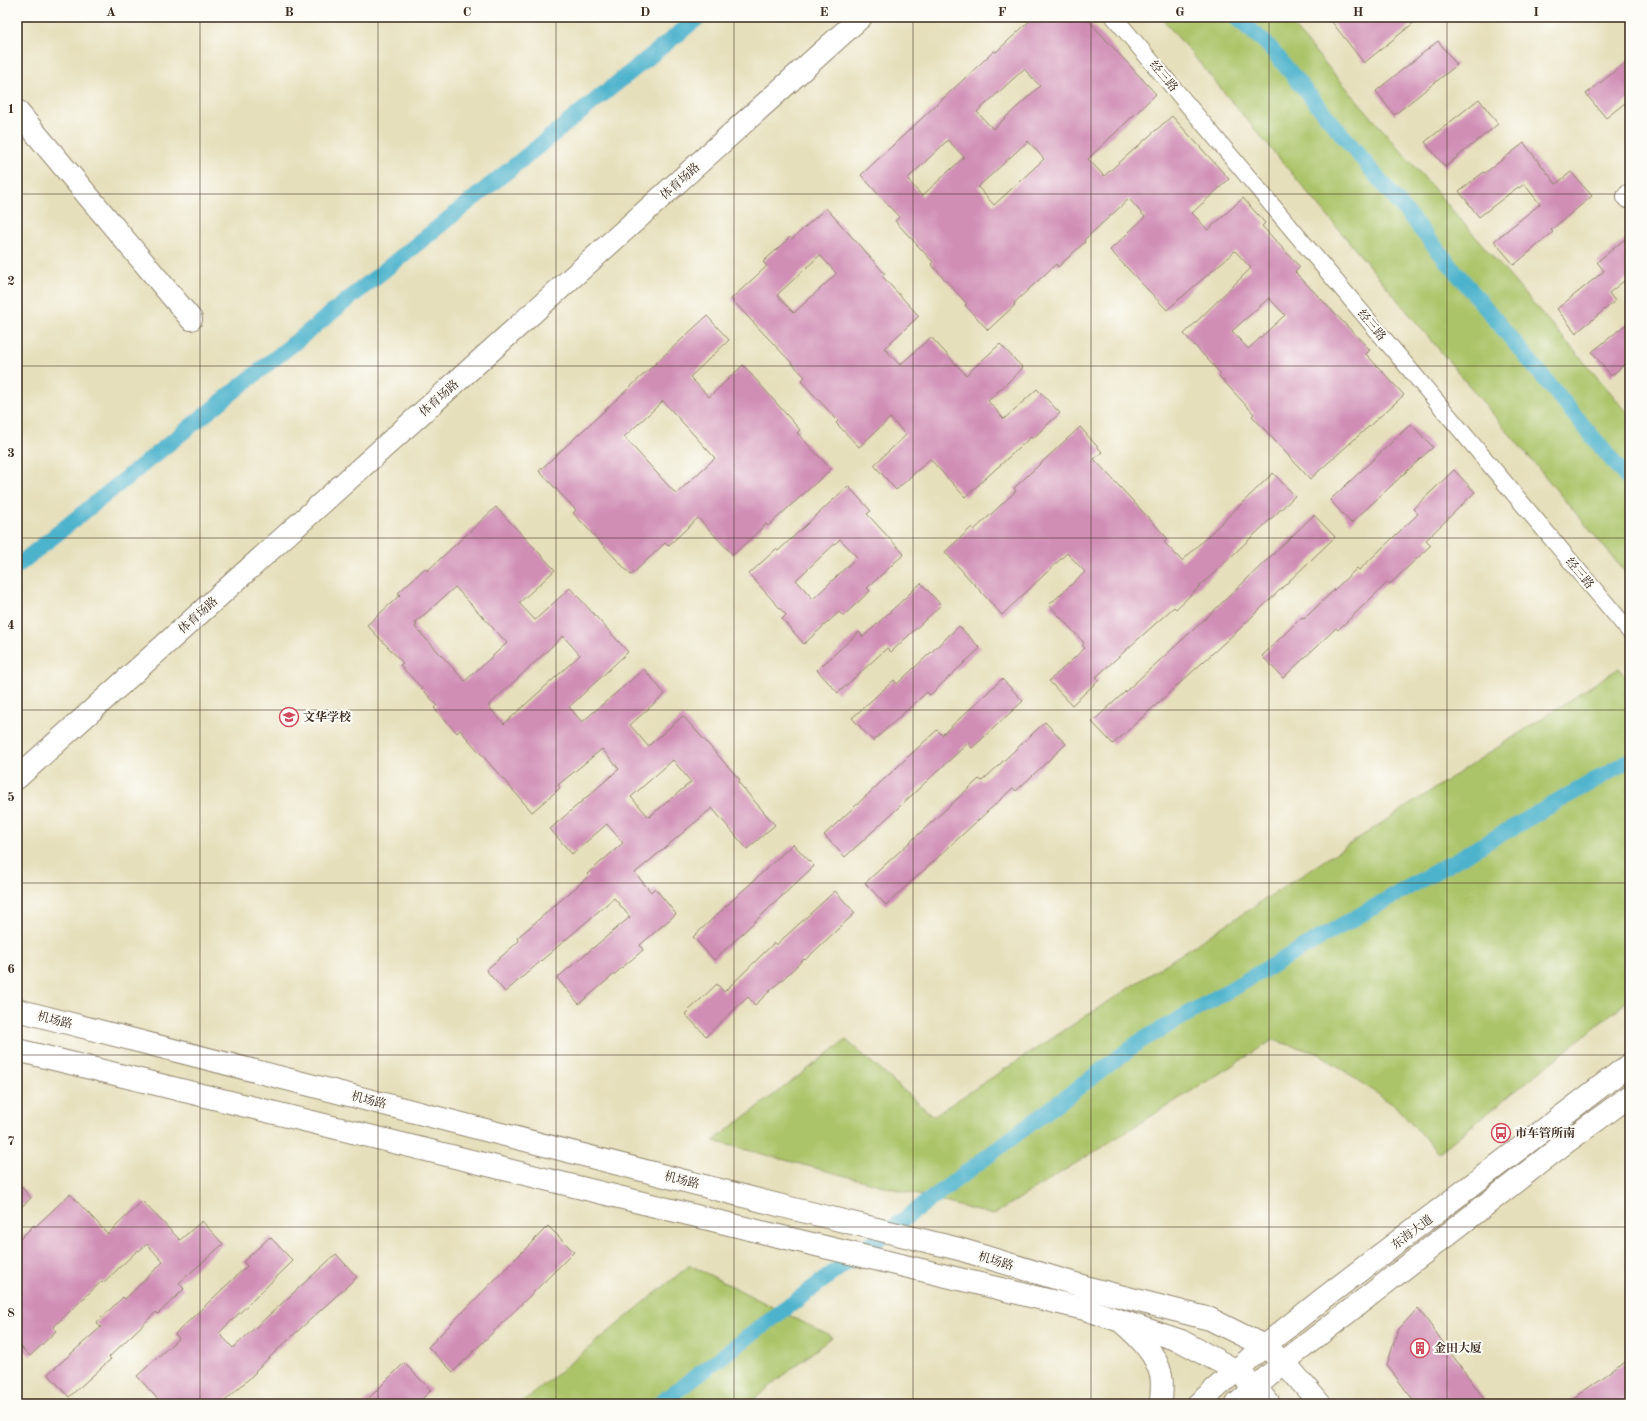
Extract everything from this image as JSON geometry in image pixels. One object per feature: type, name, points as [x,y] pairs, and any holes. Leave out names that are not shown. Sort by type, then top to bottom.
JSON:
[{"type":"main road","name":"体育场路","points":[[17,778],[861,17]]},
{"type":"main road","points":[[17,111],[191,319]]},
{"type":"main road","name":"机场路","points":[[17,1010],[959,1250],[1092,1289],[1210,1319],[1264,1346],[1284,1362],[1320,1404]]},
{"type":"main road","name":"机场路","points":[[17,1050],[770,1234],[1085,1309],[1181,1340],[1237,1371],[1262,1396]]},
{"type":"main road","name":"东海大道","points":[[1198,1404],[1264,1346],[1324,1298],[1630,1064]]},
{"type":"main road","name":"东海大道","points":[[1237,1404],[1262,1396],[1284,1362],[1565,1143],[1630,1096]]},
{"type":"main road","points":[[1118,1320],[1138,1336],[1152,1354],[1161,1376],[1161,1404]]},
{"type":"street","name":"经三路","points":[[1114,17],[1630,632]]},
{"type":"green space","points":[[1161,17],[1285,17],[1630,415],[1630,578]]},
{"type":"green space","points":[[1619,668],[1630,681],[1630,999],[1438,1153],[1395,1106],[1320,1054],[1273,1040],[993,1215],[713,1141],[846,1040],[933,1116]]},
{"type":"green space","points":[[690,1265],[832,1337],[748,1404],[520,1404]]},
{"type":"building","points":[[1034,17],[1085,17],[1156,94],[1088,159],[1104,176],[1172,116],[1229,179],[1192,213],[1208,230],[1243,198],[1265,223],[1262,226],[1300,267],[1295,272],[1370,350],[1366,354],[1404,395],[1310,479],[1252,416],[1254,414],[1219,376],[1221,374],[1184,334],[1251,268],[1235,251],[1167,310],[1110,250],[1145,217],[1129,199],[1084,240],[1085,242],[1058,267],[1056,264],[1014,303],[1015,305],[988,330],[931,264],[933,262],[895,221],[899,217],[861,175],[994,51],[996,52]],"holes":[[[1024,69],[1040,86],[993,129],[977,112]],[[948,140],[964,157],[922,196],[907,179]],[[1028,141],[1044,159],[994,205],[978,187]],[[1269,298],[1285,315],[1248,349],[1232,331]]]},
{"type":"building","points":[[1328,17],[1421,17],[1364,63]]},
{"type":"building","points":[[1438,41],[1457,65],[1394,115],[1376,91]]},
{"type":"building","points":[[1630,59],[1630,99],[1606,118],[1586,94]]},
{"type":"building","points":[[1479,99],[1498,124],[1445,167],[1425,142]]},
{"type":"building","points":[[1524,143],[1556,184],[1571,172],[1592,196],[1551,230],[1553,232],[1514,265],[1494,241],[1540,204],[1524,184],[1479,217],[1459,191]]},
{"type":"building","points":[[826,208],[885,274],[882,276],[919,316],[884,348],[900,365],[931,337],[966,375],[1000,344],[1023,368],[988,401],[1004,419],[1037,389],[1060,413],[1033,438],[1031,437],[965,497],[930,459],[896,490],[874,465],[906,435],[890,418],[859,447],[836,423],[838,421],[801,381],[805,377],[731,299],[767,266],[763,262],[790,237],[792,239]],"holes":[[[820,255],[836,273],[794,313],[777,295]]]},
{"type":"building","points":[[1630,235],[1630,276],[1609,293],[1615,301],[1576,333],[1557,309],[1604,271],[1597,262]]},
{"type":"building","points":[[707,316],[729,340],[690,377],[709,397],[743,365],[800,430],[797,433],[831,469],[768,526],[766,524],[733,555],[698,518],[668,546],[665,543],[631,575],[573,513],[576,510],[539,471]],"holes":[[[663,401],[715,458],[676,494],[624,437]]]},
{"type":"building","points":[[1630,321],[1630,360],[1611,376],[1592,352]]},
{"type":"building","points":[[1411,424],[1433,447],[1351,523],[1330,500]]},
{"type":"building","points":[[1080,427],[1102,452],[1094,459],[1168,539],[1164,542],[1182,561],[1273,473],[1295,496],[1176,609],[1174,607],[1096,677],[1099,680],[1072,705],[1049,681],[1085,648],[1082,645],[1084,643],[1049,605],[1085,572],[1067,553],[1002,615],[945,552],[972,527],[974,530],[1016,491],[1014,488]]},
{"type":"building","points":[[1454,470],[1475,492],[1426,540],[1431,545],[1390,584],[1388,582],[1338,630],[1336,628],[1283,678],[1262,656],[1302,617],[1304,619],[1357,568],[1359,570],[1418,514],[1413,509]]},
{"type":"building","points":[[848,486],[871,511],[867,514],[904,554],[867,588],[870,591],[843,616],[839,612],[804,644],[782,619],[786,615],[749,574],[776,549],[778,551]],"holes":[[[840,539],[857,557],[813,599],[796,580]]]},
{"type":"building","points":[[496,507],[555,570],[519,603],[535,620],[570,588],[628,652],[569,707],[582,722],[644,669],[665,694],[630,725],[648,746],[683,716],[740,780],[738,782],[775,825],[747,849],[712,808],[635,873],[651,892],[655,888],[676,914],[640,945],[643,950],[579,1004],[557,978],[630,917],[614,898],[505,992],[486,970],[519,941],[517,938],[589,876],[587,874],[623,843],[607,824],[572,854],[550,829],[619,769],[602,749],[558,785],[560,788],[532,812],[460,730],[457,733],[434,708],[437,705],[400,665],[403,663],[367,625],[400,595],[398,593],[425,568],[427,571]],"holes":[[[455,587],[507,643],[465,681],[415,627],[417,625],[415,623]],[[563,636],[580,655],[504,724],[488,706]],[[673,760],[691,782],[649,817],[631,797]]]},
{"type":"building","points":[[1314,515],[1335,537],[1235,633],[1113,744],[1092,722],[1204,620]]},
{"type":"building","points":[[921,583],[941,605],[891,652],[887,648],[838,693],[817,670],[859,632],[863,637]]},
{"type":"building","points":[[959,626],[980,648],[930,695],[927,692],[873,741],[852,718],[894,680],[897,684]]},
{"type":"building","points":[[1002,679],[1023,701],[972,748],[968,743],[845,857],[824,835],[937,730],[942,735]]},
{"type":"building","points":[[1045,722],[1066,744],[1016,791],[1013,788],[886,905],[865,883],[979,779],[982,781]]},
{"type":"building","points":[[793,844],[814,866],[714,960],[693,937]]},
{"type":"building","points":[[835,891],[855,913],[755,1005],[748,997],[706,1036],[685,1014],[717,984],[724,992],[774,943],[776,945]]},
{"type":"building","points":[[17,1182],[31,1198],[17,1211]]},
{"type":"building","points":[[70,1194],[108,1234],[142,1201],[180,1240],[202,1221],[223,1244],[179,1283],[184,1289],[158,1314],[156,1312],[109,1357],[111,1359],[69,1397],[48,1374],[101,1327],[96,1323],[123,1297],[125,1299],[163,1262],[147,1244],[139,1251],[138,1250],[53,1327],[56,1331],[30,1356],[17,1343],[17,1242]]},
{"type":"building","points":[[548,1226],[574,1252],[453,1372],[428,1347]]},
{"type":"building","points":[[270,1237],[293,1261],[219,1333],[233,1348],[336,1254],[357,1277],[289,1339],[222,1404],[162,1404],[137,1376],[179,1338],[175,1334],[247,1266],[243,1262]]},
{"type":"building","name":"金田大厦","points":[[1418,1308],[1488,1404],[1416,1404],[1387,1365],[1398,1330]]},
{"type":"building","points":[[1625,1362],[1630,1369],[1630,1404],[1565,1404]]},
{"type":"building","points":[[404,1363],[431,1390],[417,1404],[363,1404]]},
{"type":"waterway","points":[[17,566],[699,17]]},
{"type":"waterway","points":[[1235,17],[1267,44],[1630,482]]},
{"type":"waterway","points":[[659,1404],[1139,1042],[1630,760]]},
{"type":"place","name":"文华学校","points":[[289,717]]},
{"type":"place","name":"市车管所南","points":[[1501,1133]]},
{"type":"place","name":"金田大厦","points":[[1420,1348]]}]
